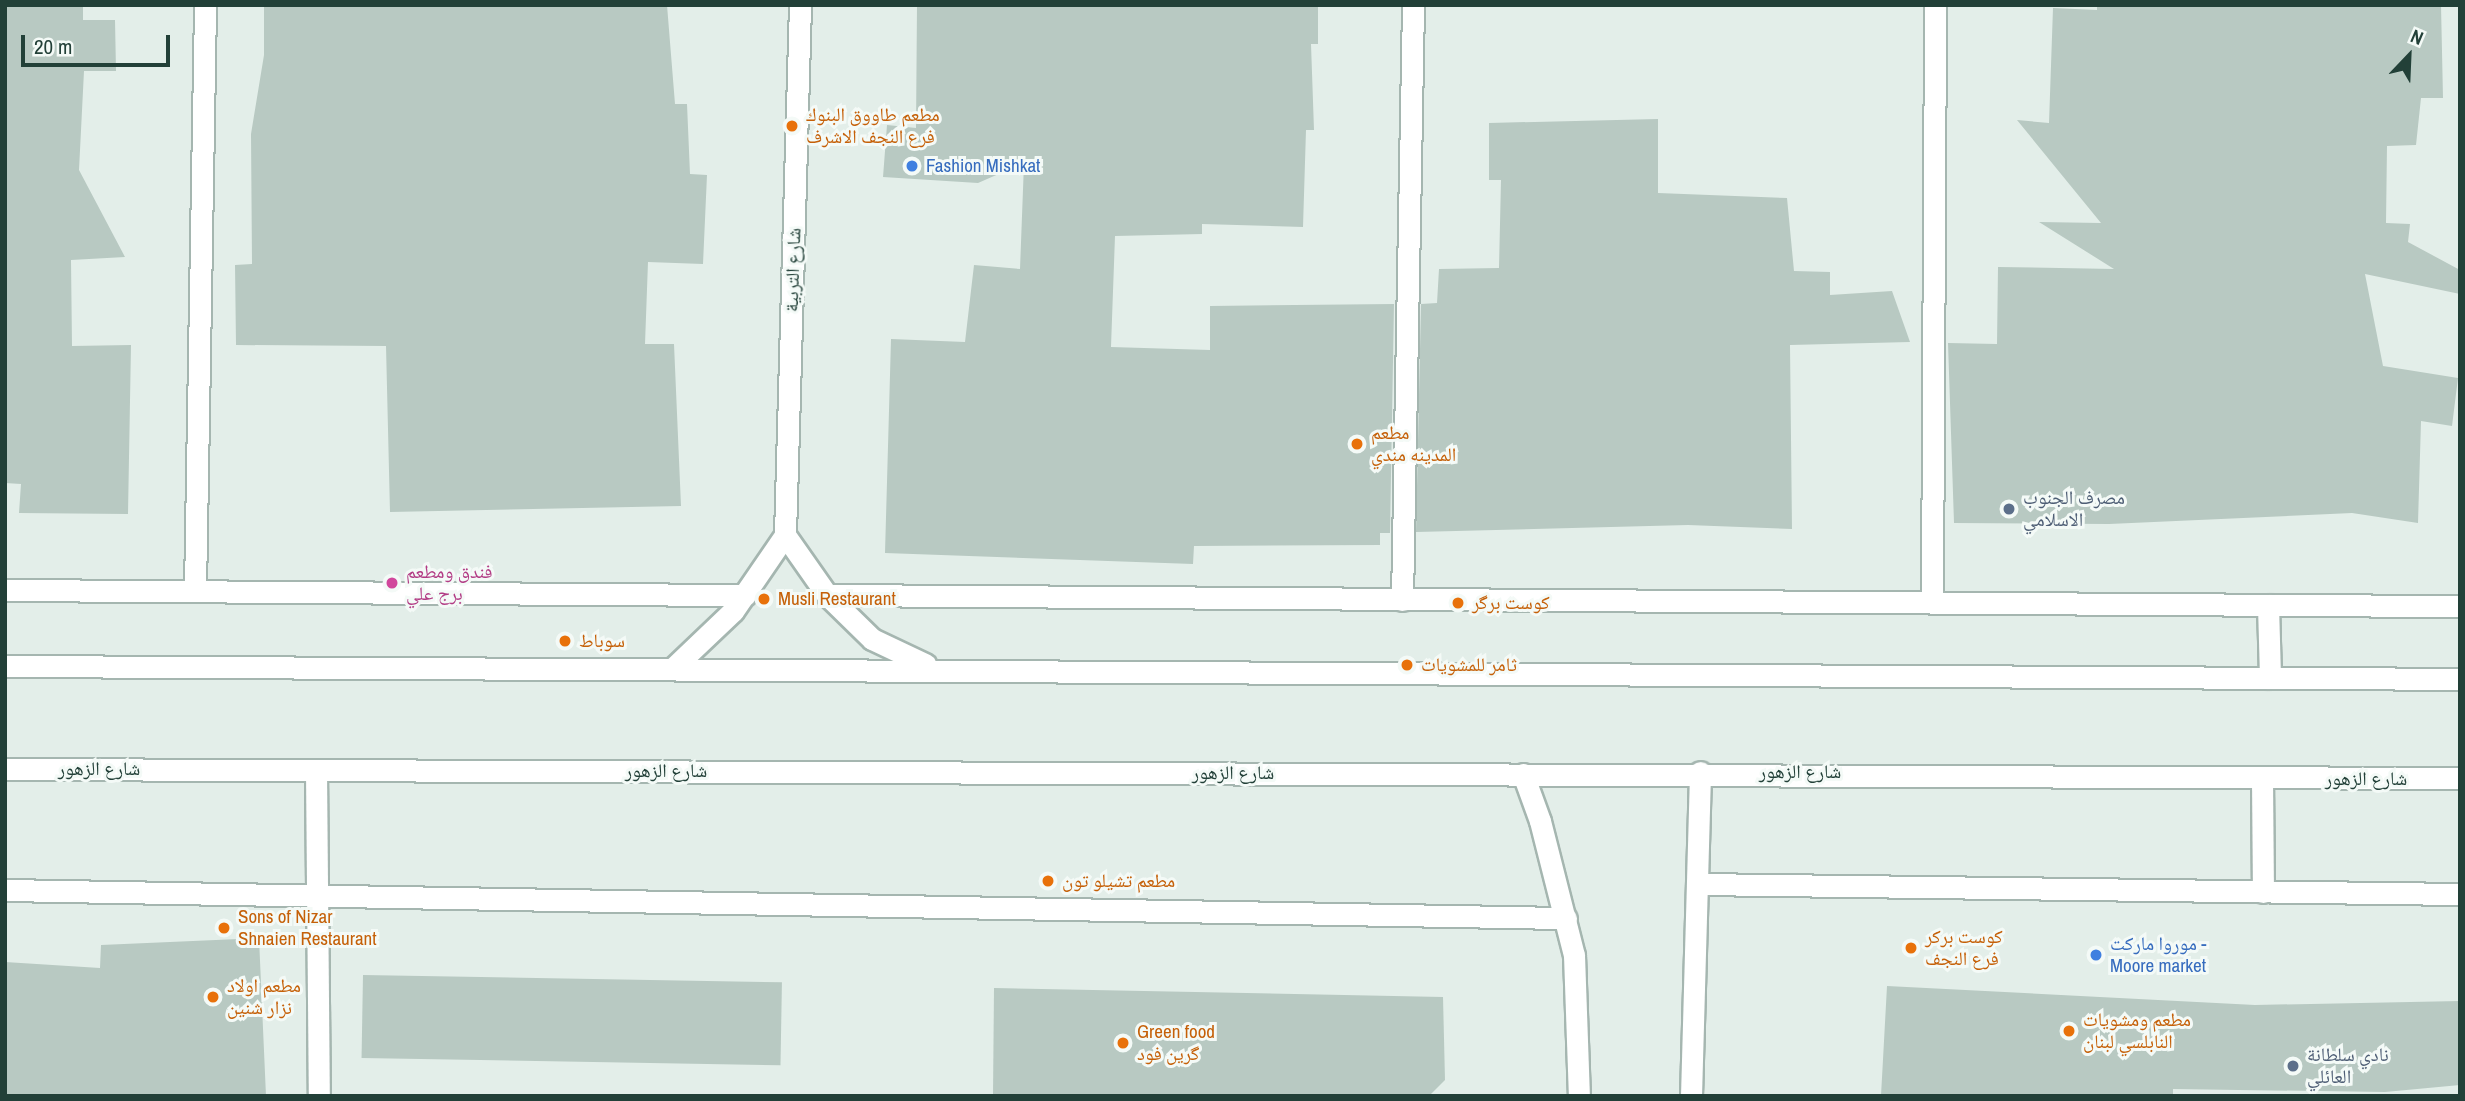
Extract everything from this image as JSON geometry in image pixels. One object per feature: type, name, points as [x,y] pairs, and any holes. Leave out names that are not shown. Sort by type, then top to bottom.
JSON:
[{"type":"street","points":[[195,591],[205,5]]},
{"type":"street","name":"شارع التربية","points":[[785,535],[800,5]]},
{"type":"street","points":[[1402,600],[1413,5]]},
{"type":"street","points":[[1932,603],[1935,5]]},
{"type":"street","points":[[672,669],[712,633],[745,595],[785,535],[827,595],[873,639],[937,669]]},
{"type":"street","points":[[5,590],[745,595]]},
{"type":"street","points":[[827,595],[2460,607]]},
{"type":"street","points":[[2268,605],[2270,678]]},
{"type":"street","points":[[5,666],[2460,679]]},
{"type":"street","name":"شارع الزهور","points":[[5,769],[1523,774],[1700,772],[2262,779],[2460,778]]},
{"type":"street","points":[[316,770],[320,893],[319,1096]]},
{"type":"street","points":[[1691,1096],[1700,772]]},
{"type":"street","points":[[1523,774],[1566,918],[1579,993],[1579,1096]]},
{"type":"street","points":[[2262,779],[2263,892]]},
{"type":"street","points":[[1697,884],[2460,894]]},
{"type":"street","points":[[5,890],[320,893],[1566,918]]},
{"type":"building","points":[[5,5],[83,5],[83,20],[115,20],[116,71],[84,71],[79,170],[125,257],[71,260],[72,346],[131,345],[128,514],[19,513],[21,484],[5,483]]},
{"type":"building","points":[[264,5],[667,5],[675,104],[687,104],[690,174],[707,175],[703,264],[648,262],[645,344],[674,344],[681,506],[390,512],[386,346],[236,345],[235,265],[252,264],[251,134],[264,55]]},
{"type":"building","points":[[917,5],[1318,5],[1318,44],[1311,44],[1314,130],[1306,130],[1303,227],[1202,224],[1202,234],[1115,236],[1111,347],[1210,350],[1210,306],[1394,304],[1390,533],[1380,533],[1380,545],[1194,546],[1193,564],[885,553],[891,339],[965,342],[974,265],[1020,269],[1024,163],[978,183],[883,177],[887,125],[916,128]]},
{"type":"building","points":[[2097,5],[2441,5],[2443,98],[2421,98],[2416,145],[2387,146],[2386,223],[2410,224],[2408,242],[2460,270],[2460,294],[2365,274],[2383,366],[2458,378],[2452,426],[2421,421],[2418,523],[2352,513],[2109,524],[1954,523],[1948,343],[1997,344],[1998,267],[2114,269],[2039,222],[2101,223],[2017,120],[2049,123],[2053,8],[2097,10]]},
{"type":"building","points":[[1658,119],[1658,193],[1787,198],[1794,271],[1830,272],[1830,295],[1892,291],[1910,342],[1790,345],[1792,529],[1688,525],[1416,532],[1421,304],[1437,303],[1439,269],[1499,268],[1501,180],[1489,180],[1489,123]]},
{"type":"building","points":[[259,938],[266,1096],[5,1096],[5,962],[100,968],[101,945]]},
{"type":"building","points":[[363,975],[782,982],[780,1065],[362,1058]]},
{"type":"building","points":[[1887,986],[2255,1005],[2460,1001],[2460,1085],[2385,1092],[2173,1089],[2173,1096],[1881,1096]]},
{"type":"building","points":[[994,988],[1443,997],[1445,1080],[1429,1096],[993,1096]]},
{"type":"place","name":"مطعم طاووق البنوك فرع النجف الاشرف","points":[[792,126]]},
{"type":"place","name":"Fashion Mishkat","points":[[912,166]]},
{"type":"place","name":"مطعم المدينه مندي","points":[[1357,444]]},
{"type":"place","name":"مصرف الجنوب الاسلامي","points":[[2009,509]]},
{"type":"place","name":"فندق ومطعم برج علي","points":[[392,583]]},
{"type":"place","name":"Musli Restaurant","points":[[764,599]]},
{"type":"place","name":"كوست برگر","points":[[1458,603]]},
{"type":"place","name":"سوباط","points":[[565,641]]},
{"type":"place","name":"ثامر للمشويات","points":[[1407,665]]},
{"type":"place","name":"مطعم تشيلو تون","points":[[1048,881]]},
{"type":"place","name":"Sons of Nizar Shnaien Restaurant","points":[[224,928]]},
{"type":"place","name":"كوست بركر فرع النجف","points":[[1911,948]]},
{"type":"place","name":"موروا ماركت - Moore market","points":[[2096,955]]},
{"type":"place","name":"مطعم اولاد نزار شنين","points":[[213,997]]},
{"type":"place","name":"مطعم ومشويات النابلسي لبنان","points":[[2069,1031]]},
{"type":"place","name":"Green food گرين فود","points":[[1123,1043]]},
{"type":"place","name":"نادي سلطانة العائلي","points":[[2293,1066]]}]
